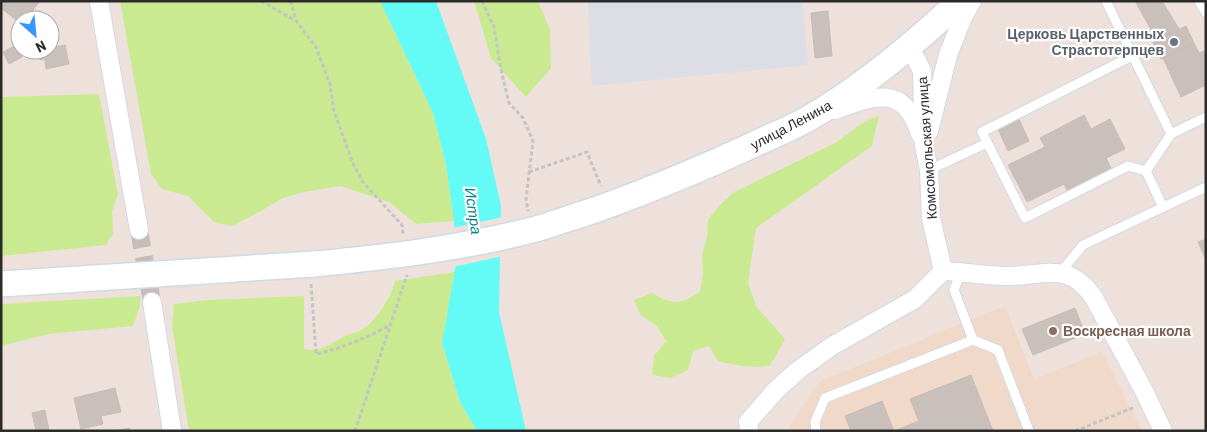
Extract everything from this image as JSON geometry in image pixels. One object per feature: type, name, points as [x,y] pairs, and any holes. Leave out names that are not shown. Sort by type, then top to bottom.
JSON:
[{"type":"main road","name":"улица Ленина","points":[[1,284],[313,272],[452,247],[537,228],[601,201],[666,184],[712,165],[804,121],[856,88],[907,49],[960,1]]},
{"type":"street","points":[[99,1],[139,230]]},
{"type":"street","points":[[924,146],[942,86],[948,55],[972,1]]},
{"type":"street","name":"Комсомольская улица","points":[[907,49],[916,59],[922,72],[924,146],[929,170],[931,218],[943,271]]},
{"type":"street","points":[[804,121],[853,103],[890,97],[900,101],[907,107],[916,121],[924,146]]},
{"type":"street","points":[[749,431],[748,422],[760,407],[797,371],[832,346],[915,299],[943,271],[1002,276],[1041,273],[1060,273],[1072,276],[1083,284],[1092,296],[1163,431]]},
{"type":"street","points":[[152,302],[172,431]]},
{"type":"lane","points":[[1106,1],[1171,134]]},
{"type":"lane","points":[[1199,1],[1206,13]]},
{"type":"lane","points":[[1132,56],[982,132],[1026,218],[1128,166],[1146,172],[1163,207]]},
{"type":"lane","points":[[1146,172],[1171,134],[1206,117]]},
{"type":"lane","points":[[929,170],[987,143]]},
{"type":"lane","points":[[1060,273],[1083,245],[1206,187]]},
{"type":"lane","points":[[961,272],[954,290],[973,340]]},
{"type":"lane","points":[[816,431],[815,422],[825,398],[973,340],[998,350],[1029,431]]},
{"type":"path","points":[[261,1],[296,22],[316,48],[330,84],[334,111],[356,168],[362,181],[402,225],[404,243]]},
{"type":"path","points":[[290,1],[296,22]]},
{"type":"path","points":[[482,1],[494,27],[500,70],[509,103],[522,118],[533,141],[526,199],[530,217]]},
{"type":"path","points":[[529,172],[587,152],[601,201]]},
{"type":"path","points":[[355,431],[408,270]]},
{"type":"path","points":[[313,272],[316,354],[339,348],[373,334],[391,324]]},
{"type":"path","points":[[1075,431],[1148,401]]},
{"type":"shaded area","points":[[588,1],[802,1],[808,65],[592,86]]},
{"type":"shaded area","points":[[1005,306],[1034,379],[1102,352],[1142,431],[790,431],[789,426],[820,381]]},
{"type":"green space","points":[[120,1],[380,1],[433,113],[446,165],[454,221],[416,224],[389,202],[341,186],[304,192],[283,198],[232,226],[214,222],[188,196],[162,189],[151,174]]},
{"type":"green space","points":[[474,1],[538,1],[550,30],[551,68],[526,97],[491,58]]},
{"type":"green space","points":[[99,94],[118,195],[112,211],[113,233],[106,245],[1,256],[1,97]]},
{"type":"green space","points":[[879,116],[872,146],[756,228],[748,283],[756,306],[785,339],[770,366],[744,366],[718,361],[709,346],[693,351],[688,370],[670,378],[652,375],[654,356],[666,341],[656,325],[641,316],[634,300],[652,293],[665,300],[676,302],[700,292],[703,274],[702,255],[707,237],[708,219],[720,205],[734,192],[837,142],[862,123]]},
{"type":"green space","points":[[455,272],[442,343],[460,402],[477,431],[189,431],[172,326],[174,304],[207,300],[304,296],[304,349],[310,350],[325,347],[368,326],[383,308],[394,287],[395,281]]},
{"type":"green space","points":[[140,296],[140,306],[133,326],[49,334],[1,346],[1,304]]},
{"type":"water","name":"Истра","points":[[380,1],[436,1],[486,139],[501,206],[499,312],[526,431],[477,431],[460,402],[442,343],[457,257],[446,165],[433,113]]},
{"type":"pier","points":[[503,217],[503,256],[453,267],[455,257],[452,228]]},
{"type":"building","points":[[4,1],[40,1],[33,10],[10,10],[10,15],[1,8]]},
{"type":"building","points":[[1135,1],[1162,1],[1179,29],[1157,40]]},
{"type":"building","points":[[828,11],[832,56],[815,58],[811,13]]},
{"type":"building","name":"Церковь Царственных Страстотерпцев","points":[[1186,26],[1194,43],[1161,59],[1152,54],[1150,51],[1154,44],[1153,42]]},
{"type":"building","points":[[1194,43],[1199,53],[1204,51],[1206,55],[1206,85],[1181,97],[1163,58]]},
{"type":"building","points":[[65,45],[69,64],[46,69],[45,60],[60,60],[60,46]]},
{"type":"building","points":[[10,48],[10,60],[16,60],[9,64],[3,52]]},
{"type":"building","points":[[1084,115],[1091,129],[1110,119],[1125,149],[1106,158],[1111,168],[1067,190],[1064,184],[1027,202],[1008,165],[1045,147],[1040,138]]},
{"type":"building","points":[[1019,119],[1029,141],[1008,151],[998,129]]},
{"type":"building","points":[[1206,239],[1206,260],[1198,242]]},
{"type":"building","name":"Воскресная школа","points":[[1075,308],[1085,334],[1033,355],[1022,329]]},
{"type":"building","points":[[971,375],[993,431],[894,431],[919,421],[910,399]]},
{"type":"building","points":[[115,388],[121,412],[101,416],[103,424],[81,429],[74,398]]},
{"type":"building","points":[[882,401],[894,431],[851,431],[845,416]]},
{"type":"building","points":[[45,410],[49,431],[36,431],[32,413]]},
{"type":"building","points":[[129,428],[130,431],[114,431]]},
{"type":"tunnel","points":[[139,230],[152,302]]},
{"type":"place","name":"Церковь Царственных Страстотерпцев","points":[[1174,42]]},
{"type":"place","name":"Воскресная школа","points":[[1053,331]]}]
